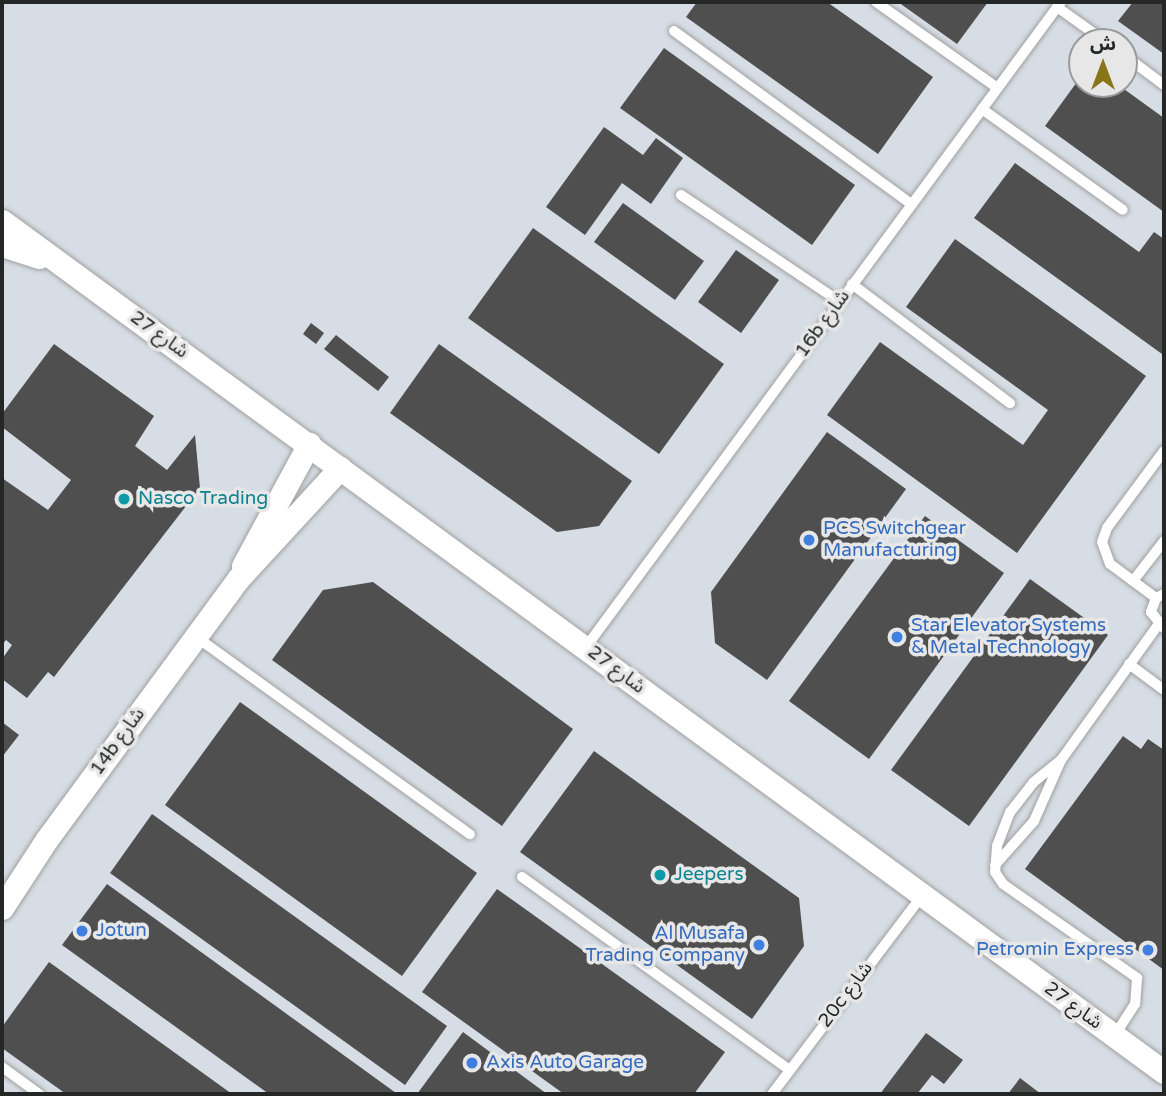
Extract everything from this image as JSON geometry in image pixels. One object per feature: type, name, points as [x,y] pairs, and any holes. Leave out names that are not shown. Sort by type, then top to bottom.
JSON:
[{"type":"street","name":"شارع 27","points":[[2,221],[586,647],[920,897],[1164,1072]]},
{"type":"street","name":"شارع 27","points":[[2,245],[68,268]]},
{"type":"street","name":"14b شارع","points":[[238,579],[309,444]]},
{"type":"street","name":"14b شارع","points":[[2,908],[47,839],[194,636],[238,579],[340,468]]},
{"type":"street","points":[[2,888],[47,839]]},
{"type":"lane","points":[[876,2],[996,88]]},
{"type":"lane","points":[[1059,4],[1089,28]]},
{"type":"lane","name":"16b شارع","points":[[586,647],[1059,4]]},
{"type":"lane","points":[[674,32],[911,204]]},
{"type":"lane","points":[[1138,66],[1164,85]]},
{"type":"lane","points":[[982,109],[1123,210]]},
{"type":"lane","points":[[681,195],[840,302]]},
{"type":"lane","points":[[852,284],[1010,403]]},
{"type":"lane","points":[[995,865],[1034,821],[1061,760],[1129,664],[1161,626],[1151,612],[1160,596],[1133,581],[1105,557],[1104,535],[1164,451]]},
{"type":"lane","points":[[1133,581],[1164,541]]},
{"type":"lane","points":[[194,636],[470,834]]},
{"type":"lane","points":[[1129,664],[1164,690]]},
{"type":"lane","points":[[1061,760],[1033,783],[1010,812],[995,865],[1003,884],[1137,978],[1135,1004],[1114,1036]]},
{"type":"lane","points":[[522,877],[790,1070]]},
{"type":"lane","name":"20c شارع","points":[[772,1094],[920,897]]},
{"type":"lane","points":[[2,1067],[39,1094]]},
{"type":"shaded area","points":[[2,2],[1164,2],[1164,1094],[2,1094]]},
{"type":"building","points":[[697,2],[827,2],[933,77],[878,154],[686,17]]},
{"type":"building","points":[[898,2],[988,2],[957,44]]},
{"type":"building","points":[[1133,2],[1164,2],[1164,54],[1138,35],[1138,28],[1128,28],[1118,21]]},
{"type":"building","points":[[664,48],[855,185],[812,245],[620,108]]},
{"type":"building","points":[[1068,94],[1068,98],[1136,98],[1164,118],[1164,212],[1045,126]]},
{"type":"building","points":[[604,127],[643,155],[656,138],[683,158],[651,204],[622,183],[585,235],[546,207]]},
{"type":"building","points":[[1015,163],[1139,252],[1154,232],[1164,239],[1162,354],[974,218]]},
{"type":"building","points":[[623,203],[704,261],[675,300],[594,242]]},
{"type":"building","points":[[533,228],[724,364],[659,454],[468,318]]},
{"type":"building","points":[[955,239],[1146,376],[1017,553],[827,415],[880,342],[1023,445],[1048,410],[906,307]]},
{"type":"building","points":[[736,250],[779,280],[741,333],[698,302]]},
{"type":"building","points":[[311,323],[324,333],[316,344],[303,334]]},
{"type":"building","points":[[336,335],[389,377],[378,391],[324,349]]},
{"type":"building","name":"Nasco Trading","points":[[54,344],[154,416],[135,446],[167,470],[195,435],[200,488],[54,677],[48,672],[27,698],[2,679],[2,659],[12,645],[6,640],[2,645],[2,478],[48,510],[71,480],[2,427],[2,414]]},
{"type":"building","points":[[439,344],[632,481],[599,526],[557,532],[390,413]]},
{"type":"building","name":"PCS Switchgear Manufacturing","points":[[827,432],[906,489],[767,680],[715,643],[711,592]]},
{"type":"building","name":"Star Elevator Systems & Metal Technology","points":[[925,516],[1004,573],[869,759],[789,701]]},
{"type":"building","points":[[1030,579],[1108,635],[969,826],[891,770]]},
{"type":"building","points":[[373,582],[573,729],[502,826],[272,660],[323,590]]},
{"type":"building","points":[[240,702],[477,873],[402,976],[165,805]]},
{"type":"building","points":[[2,722],[19,735],[2,757]]},
{"type":"building","points":[[1123,736],[1141,749],[1148,739],[1164,750],[1164,970],[1025,869]]},
{"type":"building","name":"Jeepers","points":[[594,751],[799,898],[804,946],[752,1019],[520,852]]},
{"type":"building","points":[[152,814],[447,1026],[405,1085],[110,873]]},
{"type":"building","points":[[107,884],[396,1093],[269,1094],[62,945]]},
{"type":"building","points":[[497,889],[725,1052],[694,1094],[564,1094],[422,992]]},
{"type":"building","points":[[49,962],[232,1094],[66,1094],[2,1048],[2,1027]]},
{"type":"building","name":"Axis Auto Garage","points":[[463,1032],[547,1094],[417,1094]]},
{"type":"building","points":[[926,1033],[963,1060],[944,1084],[932,1075],[917,1094],[880,1094]]},
{"type":"building","points":[[1020,1078],[1041,1094],[1008,1094]]},
{"type":"place","name":"Nasco Trading","points":[[124,499]]},
{"type":"place","name":"PCS Switchgear Manufacturing","points":[[809,540]]},
{"type":"place","name":"Star Elevator Systems & Metal Technology","points":[[897,637]]},
{"type":"place","name":"Jeepers","points":[[660,875]]},
{"type":"place","name":"Jotun","points":[[82,931]]},
{"type":"place","name":"Al Musafa Trading Company","points":[[759,945]]},
{"type":"place","name":"Petromin Express","points":[[1148,950]]},
{"type":"place","name":"Axis Auto Garage","points":[[472,1063]]}]
